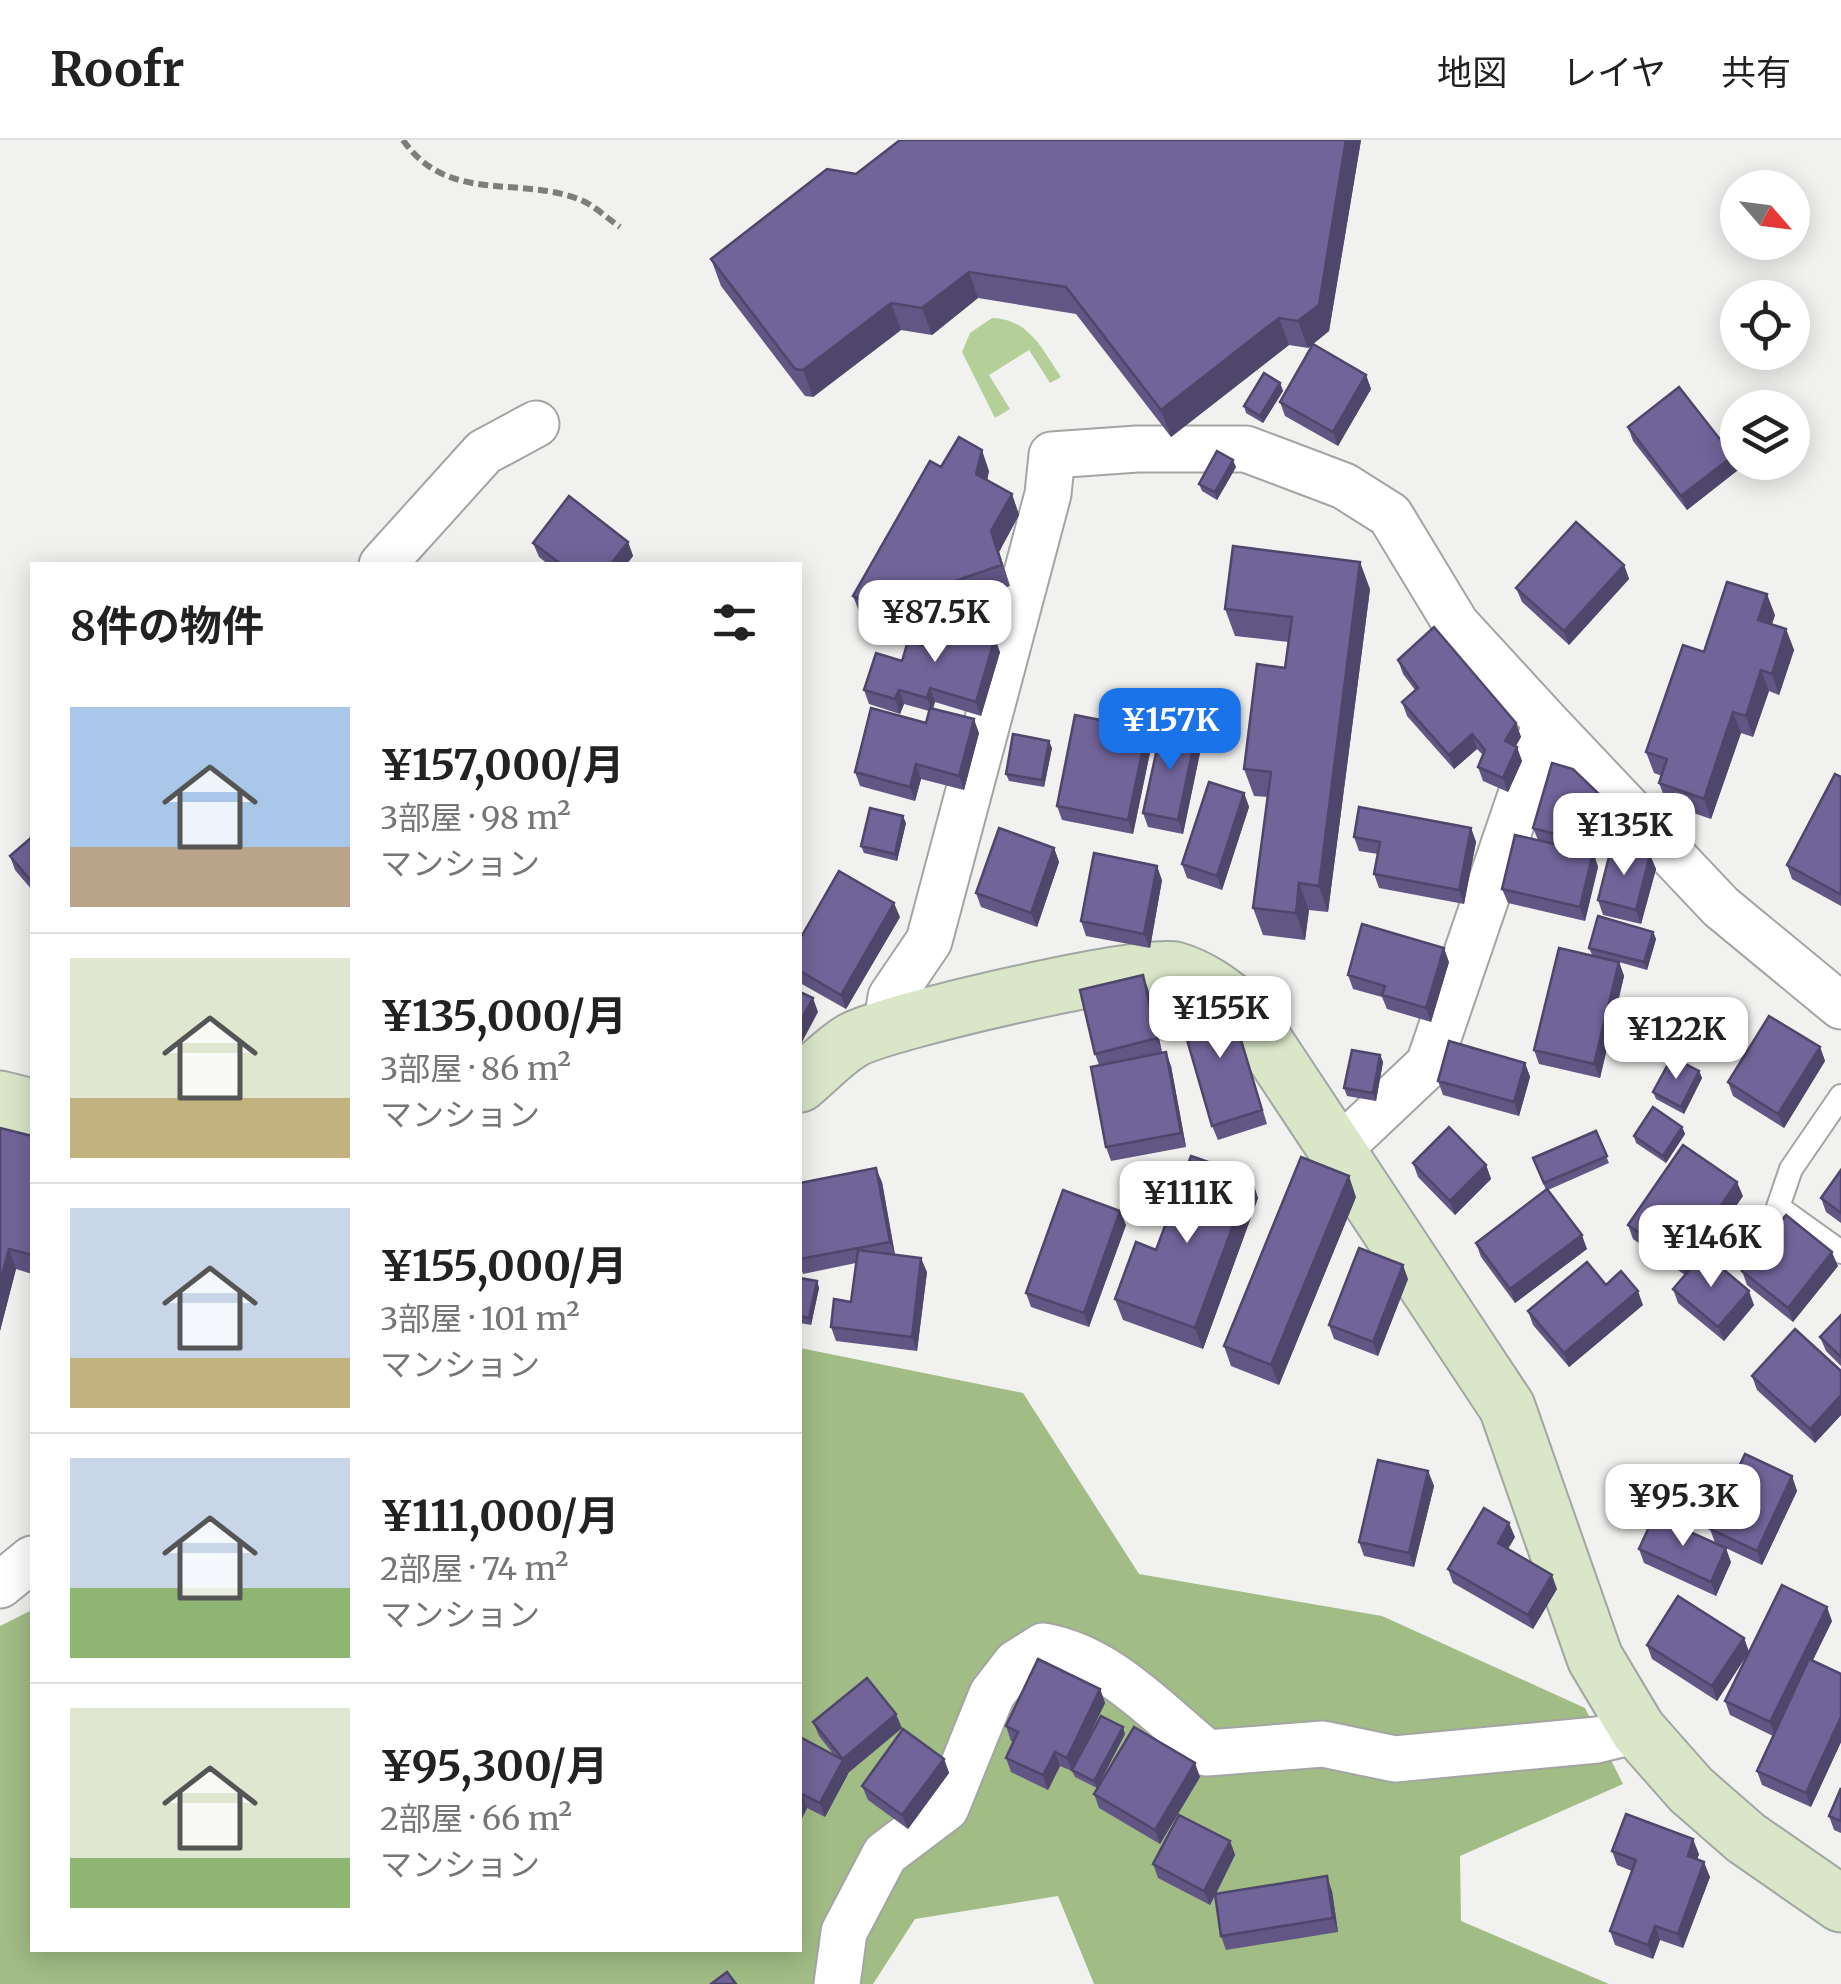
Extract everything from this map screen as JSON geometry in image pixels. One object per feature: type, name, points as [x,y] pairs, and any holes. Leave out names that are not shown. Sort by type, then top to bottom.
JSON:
[{"type":"street","points":[[385,562],[484,452],[536,424]]},
{"type":"street","points":[[886,1028],[891,998],[929,942],[1048,494],[1052,455],[1246,449],[1344,486],[1390,515],[1456,624],[1546,722],[1721,907],[1841,1006]]},
{"type":"street","points":[[1337,1151],[1429,1064],[1546,722]]},
{"type":"street","points":[[802,1082],[853,1040],[886,1028],[932,1014],[1171,969],[1207,983],[1246,1013],[1507,1407],[1595,1658],[1638,1730],[1690,1790],[1732,1826],[1841,1904]]},
{"type":"street","points":[[0,1099],[30,1106]]},
{"type":"street","points":[[0,1585],[30,1561]]},
{"type":"street","points":[[837,1984],[844,1932],[885,1854],[946,1808],[992,1694],[1016,1663],[1042,1646],[1074,1651],[1102,1668],[1208,1753],[1323,1744],[1395,1759],[1598,1740],[1638,1730]]},
{"type":"lane","points":[[1841,1096],[1791,1169],[1778,1207],[1841,1252]]},
{"type":"path","points":[[403,140],[418,162],[448,179],[582,200],[620,227]]},
{"type":"green space","points":[[992,318],[1025,330],[1061,377],[1050,383],[1029,350],[989,375],[1010,409],[995,418],[962,352],[970,333]]},
{"type":"green space","points":[[802,1348],[1023,1393],[1139,1574],[1382,1616],[1585,1708],[1623,1784],[1460,1856],[1461,1921],[1609,1984],[1094,1984],[1058,1896],[915,1919],[873,1984],[0,1984],[0,1626],[30,1611],[30,1952],[802,1952]]},
{"type":"building","points":[[900,140],[1346,140],[1319,305],[1298,321],[1279,318],[1161,410],[1066,287],[969,272],[922,308],[891,303],[803,370],[795,369],[711,259],[827,169],[856,174]]},
{"type":"building","points":[[1313,344],[1366,375],[1333,432],[1280,402]]},
{"type":"building","points":[[1264,373],[1280,383],[1260,416],[1244,406]]},
{"type":"building","points":[[1679,387],[1720,439],[1720,466],[1681,496],[1628,427]]},
{"type":"building","points":[[959,437],[982,450],[976,474],[1012,494],[991,531],[1002,565],[911,596],[904,609],[888,600],[882,612],[853,596],[930,461],[941,467]]},
{"type":"building","points":[[1217,451],[1233,460],[1215,492],[1199,484]]},
{"type":"building","points":[[569,496],[628,542],[612,562],[558,562],[533,543]]},
{"type":"building","points":[[1576,522],[1624,565],[1564,631],[1516,588]]},
{"type":"building","points":[[1233,546],[1360,562],[1319,886],[1299,883],[1296,913],[1253,908],[1271,772],[1244,769],[1257,664],[1285,668],[1292,617],[1225,609]]},
{"type":"building","points":[[1727,582],[1767,594],[1758,620],[1786,629],[1772,674],[1761,670],[1746,716],[1733,712],[1704,799],[1659,783],[1667,759],[1646,752],[1683,645],[1704,652]]},
{"type":"building","points":[[936,620],[995,638],[976,702],[930,688],[927,698],[899,690],[895,699],[864,690],[876,653],[902,661],[908,641],[928,647]]},
{"type":"building","points":[[1434,627],[1516,723],[1505,741],[1517,747],[1503,778],[1478,767],[1485,750],[1472,734],[1449,755],[1402,702],[1418,688],[1398,660]]},
{"type":"building","points":[[871,708],[926,723],[930,708],[974,719],[959,776],[916,764],[910,787],[855,772]]},
{"type":"building","points":[[1075,715],[1147,729],[1128,820],[1057,806]]},
{"type":"building","points":[[1162,726],[1196,734],[1178,820],[1143,813]]},
{"type":"building","points":[[1013,734],[1049,741],[1042,780],[1006,774]]},
{"type":"building","points":[[1552,763],[1573,769],[1605,800],[1593,844],[1533,828]]},
{"type":"building","points":[[1835,774],[1841,777],[1840,894],[1787,865]]},
{"type":"building","points":[[1209,782],[1244,793],[1217,876],[1182,864]]},
{"type":"building","points":[[1359,807],[1471,828],[1459,890],[1374,874],[1380,842],[1354,837]]},
{"type":"building","points":[[870,808],[903,816],[895,854],[861,846]]},
{"type":"building","points":[[999,828],[1054,848],[1031,913],[976,893]]},
{"type":"building","points":[[1515,835],[1593,853],[1580,907],[1502,889]]},
{"type":"building","points":[[30,839],[30,880],[10,856]]},
{"type":"building","points":[[1612,845],[1650,855],[1636,910],[1598,900]]},
{"type":"building","points":[[1094,853],[1157,866],[1144,934],[1081,921]]},
{"type":"building","points":[[839,871],[894,903],[841,995],[802,972],[802,936]]},
{"type":"building","points":[[1598,916],[1653,932],[1644,962],[1589,948]]},
{"type":"building","points":[[1362,924],[1444,948],[1426,1008],[1382,995],[1385,986],[1348,975]]},
{"type":"building","points":[[1559,948],[1619,962],[1594,1064],[1534,1050]]},
{"type":"building","points":[[1143,975],[1157,1038],[1095,1054],[1080,990]]},
{"type":"building","points":[[802,993],[813,998],[802,1018]]},
{"type":"building","points":[[1228,997],[1262,1110],[1212,1126],[1179,1012]]},
{"type":"building","points":[[1769,1016],[1820,1047],[1778,1114],[1728,1082]]},
{"type":"building","points":[[1449,1041],[1525,1063],[1514,1102],[1438,1081]]},
{"type":"building","points":[[1352,1050],[1380,1055],[1373,1093],[1344,1088]]},
{"type":"building","points":[[1166,1052],[1181,1133],[1106,1147],[1091,1067]]},
{"type":"building","points":[[1672,1057],[1699,1071],[1681,1107],[1653,1092]]},
{"type":"building","points":[[1653,1107],[1682,1127],[1663,1156],[1634,1136]]},
{"type":"building","points":[[1449,1127],[1486,1165],[1450,1201],[1413,1163]]},
{"type":"building","points":[[0,1128],[30,1136],[30,1254],[9,1249],[0,1282]]},
{"type":"building","points":[[1596,1131],[1607,1156],[1544,1183],[1533,1158]]},
{"type":"building","points":[[1683,1145],[1737,1182],[1682,1262],[1628,1225]]},
{"type":"building","points":[[1191,1156],[1251,1177],[1195,1328],[1115,1299],[1136,1242],[1156,1250]]},
{"type":"building","points":[[1301,1157],[1349,1176],[1271,1365],[1224,1346]]},
{"type":"building","points":[[876,1168],[890,1242],[802,1259],[802,1183]]},
{"type":"building","points":[[1841,1170],[1841,1213],[1821,1198]]},
{"type":"building","points":[[1547,1189],[1582,1235],[1510,1289],[1476,1243]]},
{"type":"building","points":[[1063,1190],[1120,1211],[1084,1313],[1026,1293]]},
{"type":"building","points":[[1786,1215],[1832,1252],[1788,1308],[1742,1271]]},
{"type":"building","points":[[1359,1248],[1403,1265],[1373,1342],[1329,1325]]},
{"type":"building","points":[[858,1250],[921,1258],[912,1337],[831,1327],[834,1299],[851,1302]]},
{"type":"building","points":[[1704,1253],[1749,1291],[1718,1327],[1673,1289]]},
{"type":"building","points":[[1587,1262],[1606,1285],[1621,1271],[1638,1291],[1564,1353],[1528,1311]]},
{"type":"building","points":[[802,1278],[817,1281],[809,1318],[802,1316]]},
{"type":"building","points":[[1841,1315],[1841,1357],[1820,1337]]},
{"type":"building","points":[[1795,1329],[1841,1371],[1841,1395],[1810,1429],[1752,1376]]},
{"type":"building","points":[[1745,1454],[1792,1476],[1757,1551],[1710,1529]]},
{"type":"building","points":[[1378,1460],[1428,1471],[1409,1553],[1359,1542]]},
{"type":"building","points":[[1484,1508],[1509,1523],[1498,1543],[1552,1575],[1528,1615],[1448,1569]]},
{"type":"building","points":[[1654,1516],[1726,1548],[1711,1582],[1639,1549]]},
{"type":"building","points":[[1782,1585],[1827,1607],[1770,1722],[1725,1701]]},
{"type":"building","points":[[1678,1596],[1744,1638],[1712,1686],[1647,1645]]},
{"type":"building","points":[[1038,1659],[1100,1689],[1067,1758],[1055,1752],[1043,1775],[1006,1758],[1018,1732],[1006,1726]]},
{"type":"building","points":[[1809,1659],[1841,1674],[1841,1717],[1806,1793],[1757,1771]]},
{"type":"building","points":[[867,1678],[896,1714],[843,1759],[813,1722]]},
{"type":"building","points":[[1101,1716],[1123,1727],[1094,1781],[1072,1770]]},
{"type":"building","points":[[1134,1727],[1195,1763],[1155,1830],[1094,1794]]},
{"type":"building","points":[[903,1729],[944,1759],[902,1815],[862,1786]]},
{"type":"building","points":[[802,1738],[843,1760],[820,1803],[802,1794]]},
{"type":"building","points":[[1841,1788],[1841,1821],[1829,1816]]},
{"type":"building","points":[[1626,1814],[1693,1839],[1688,1856],[1704,1862],[1678,1934],[1655,1926],[1648,1945],[1610,1931],[1636,1860],[1612,1851]]},
{"type":"building","points":[[1179,1815],[1230,1841],[1204,1891],[1153,1864]]},
{"type":"building","points":[[1327,1876],[1333,1918],[1221,1936],[1215,1894]]},
{"type":"building","points":[[727,1972],[736,1984],[711,1984]]}]
